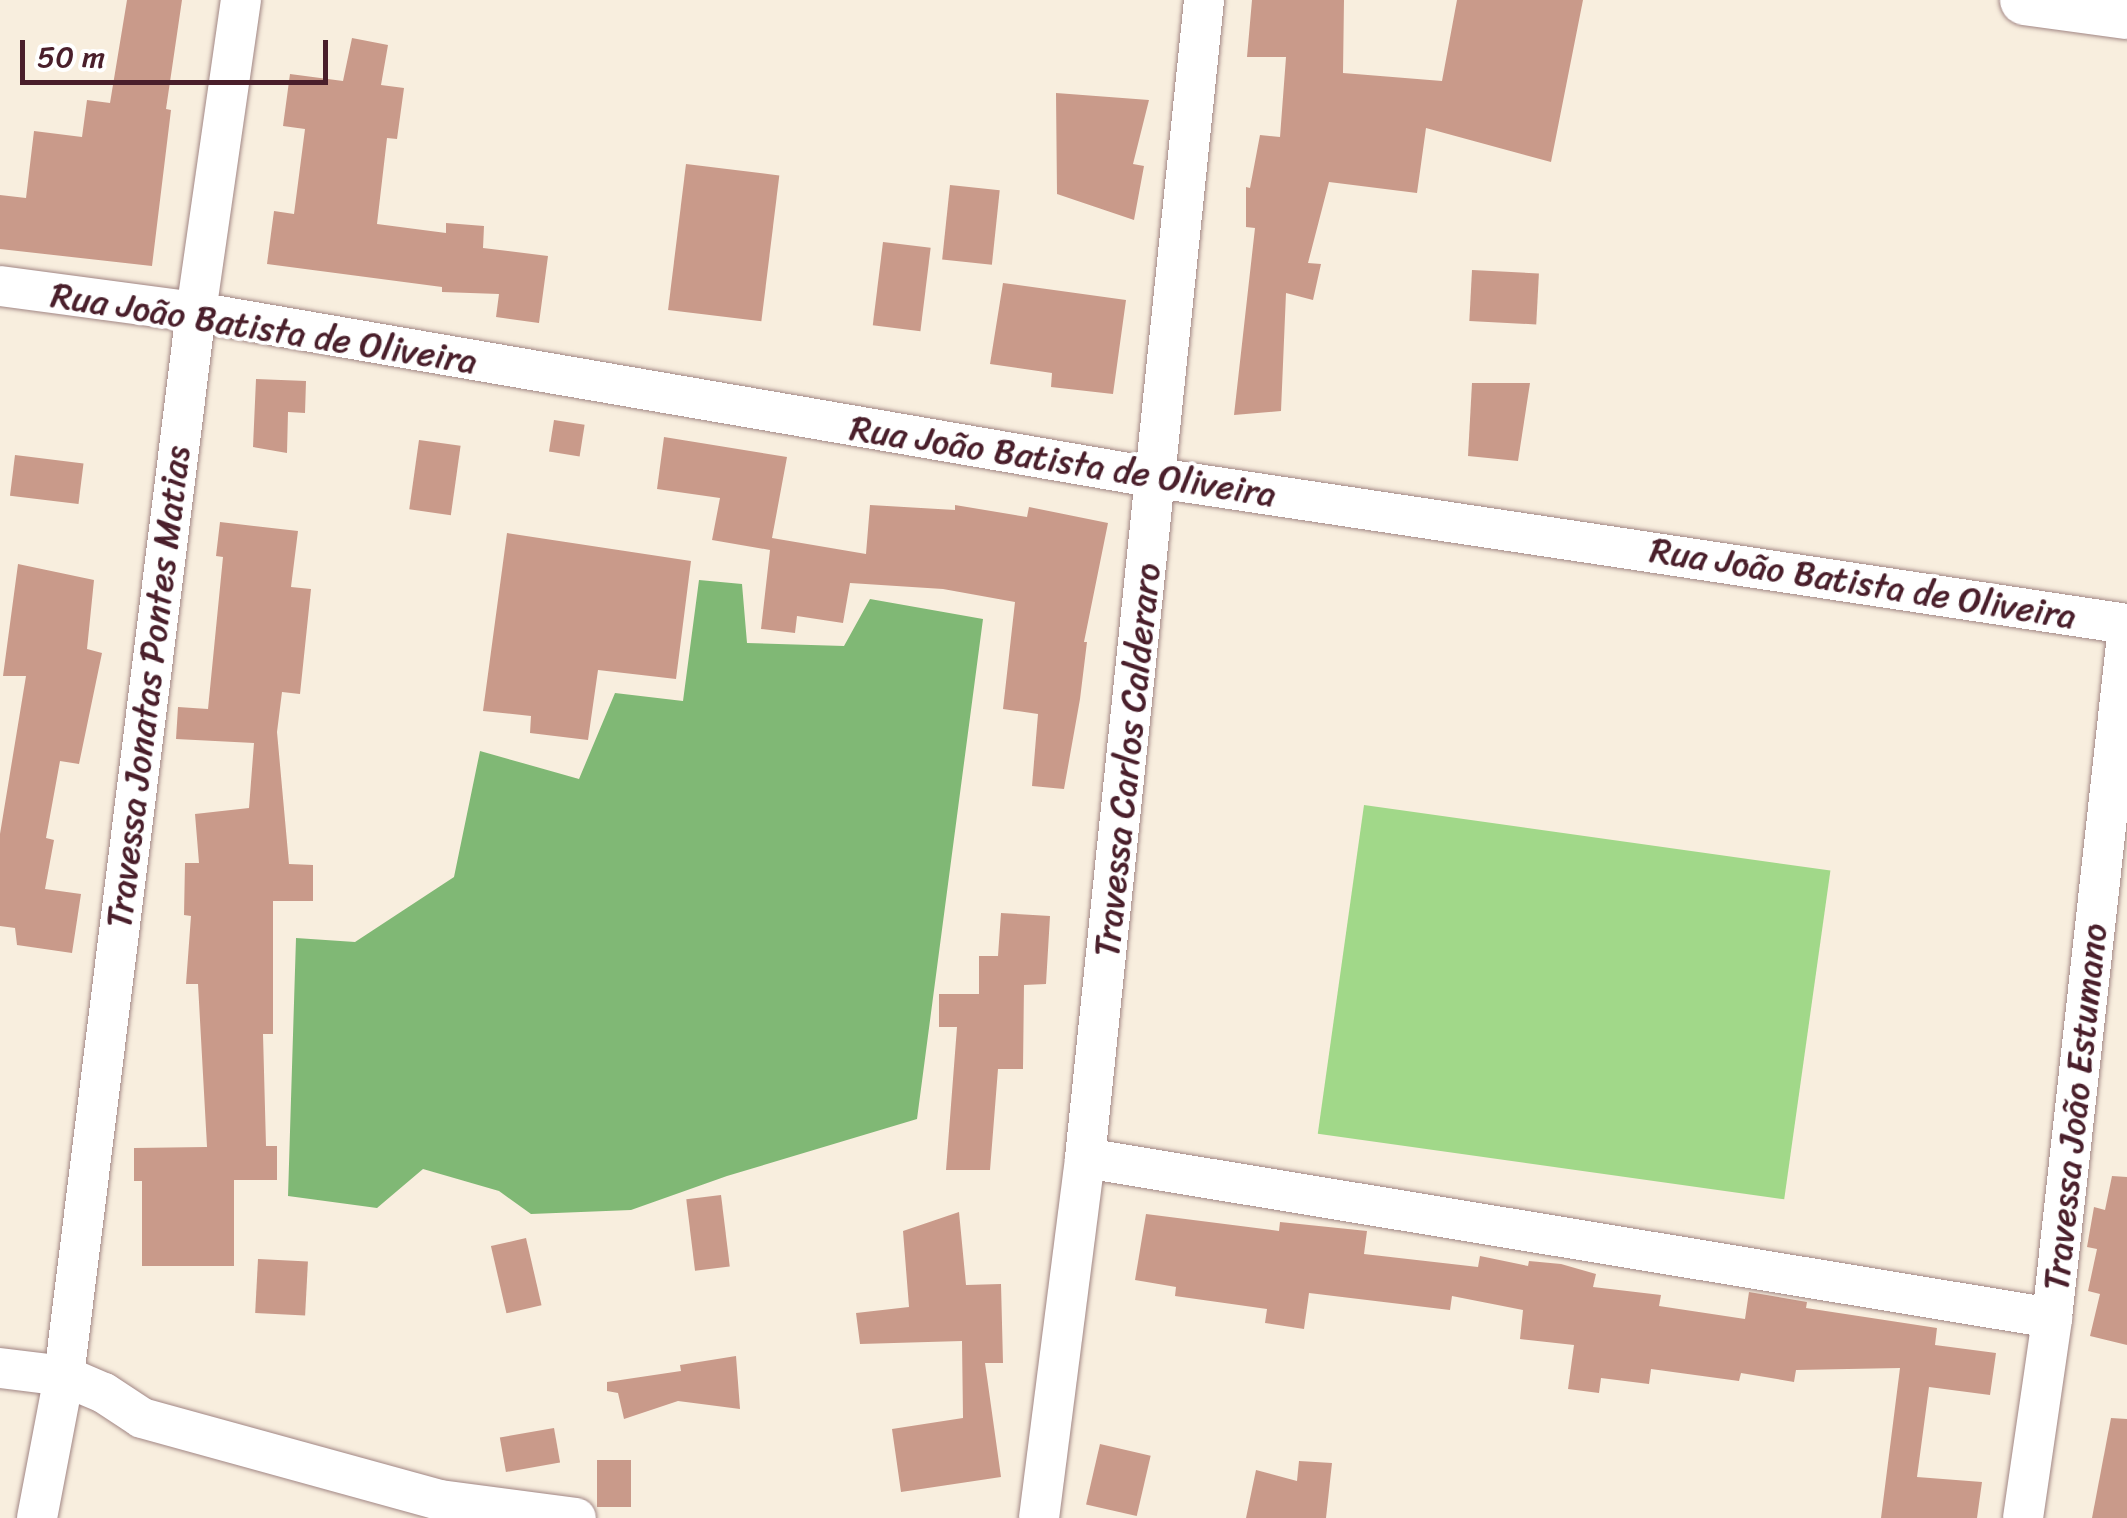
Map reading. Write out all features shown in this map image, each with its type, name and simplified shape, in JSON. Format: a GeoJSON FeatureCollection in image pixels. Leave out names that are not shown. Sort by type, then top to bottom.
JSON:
{"type":"FeatureCollection","features":[{"type":"Feature","properties":{"kind":"street","name":"Travessa Jonatas Pontes Matias"},"geometry":{"type":"LineString","coordinates":[[38,1518],[64,1376],[196,312],[241,0]]}},
{"type":"Feature","properties":{"kind":"street","name":"Travessa Carlos Calderaro"},"geometry":{"type":"LineString","coordinates":[[1038,1518],[1084,1158],[1204,0]]}},
{"type":"Feature","properties":{"kind":"street"},"geometry":{"type":"LineString","coordinates":[[2025,0],[2127,14]]}},
{"type":"Feature","properties":{"kind":"street","name":"Rua João Batista de Oliveira"},"geometry":{"type":"LineString","coordinates":[[0,286],[196,312],[1157,478],[2127,624]]}},
{"type":"Feature","properties":{"kind":"street","name":"Travessa João Estumano"},"geometry":{"type":"LineString","coordinates":[[2022,1518],[2052,1318],[2127,635]]}},
{"type":"Feature","properties":{"kind":"street"},"geometry":{"type":"LineString","coordinates":[[1084,1158],[2052,1318]]}},
{"type":"Feature","properties":{"kind":"street"},"geometry":{"type":"LineString","coordinates":[[0,1368],[64,1376],[104,1393],[142,1418],[440,1500],[576,1518]]}},
{"type":"Feature","properties":{"kind":"green space"},"geometry":{"type":"Polygon","coordinates":[[[699,580],[742,584],[747,643],[844,646],[870,599],[983,619],[917,1119],[727,1176],[631,1210],[531,1214],[499,1191],[423,1169],[377,1208],[288,1196],[296,938],[355,942],[454,877],[480,751],[579,779],[615,693],[683,701],[699,580]]]}},
{"type":"Feature","properties":{"kind":"green space"},"geometry":{"type":"Polygon","coordinates":[[[1364,805],[1830,871],[1784,1199],[1318,1134],[1364,805]]]}},
{"type":"Feature","properties":{"kind":"building"},"geometry":{"type":"Polygon","coordinates":[[[127,0],[182,0],[166,109],[171,110],[152,266],[0,249],[0,195],[26,198],[34,131],[82,137],[87,100],[110,103],[127,0]]]}},
{"type":"Feature","properties":{"kind":"building"},"geometry":{"type":"Polygon","coordinates":[[[1252,0],[1344,0],[1343,73],[1442,81],[1457,0],[1583,0],[1551,162],[1426,128],[1417,193],[1329,182],[1308,263],[1321,264],[1313,300],[1286,293],[1281,411],[1234,415],[1255,228],[1246,227],[1246,187],[1250,188],[1260,135],[1280,137],[1286,57],[1247,57],[1252,0]]]}},
{"type":"Feature","properties":{"kind":"building"},"geometry":{"type":"Polygon","coordinates":[[[352,38],[388,45],[381,85],[404,88],[397,139],[387,138],[377,224],[446,233],[446,223],[484,226],[483,248],[548,256],[539,323],[496,317],[499,294],[442,292],[442,287],[267,264],[274,211],[294,214],[305,129],[283,126],[290,74],[343,81],[352,38]]]}},
{"type":"Feature","properties":{"kind":"building"},"geometry":{"type":"Polygon","coordinates":[[[1056,93],[1149,100],[1133,164],[1144,166],[1134,220],[1057,194],[1056,93]]]}},
{"type":"Feature","properties":{"kind":"building"},"geometry":{"type":"Polygon","coordinates":[[[686,164],[779,175],[761,321],[668,310],[686,164]]]}},
{"type":"Feature","properties":{"kind":"building"},"geometry":{"type":"Polygon","coordinates":[[[950,185],[1000,190],[992,265],[942,260],[950,185]]]}},
{"type":"Feature","properties":{"kind":"building"},"geometry":{"type":"Polygon","coordinates":[[[883,242],[931,248],[920,331],[873,325],[883,242]]]}},
{"type":"Feature","properties":{"kind":"building"},"geometry":{"type":"Polygon","coordinates":[[[1472,270],[1539,274],[1536,324],[1469,321],[1472,270]]]}},
{"type":"Feature","properties":{"kind":"building"},"geometry":{"type":"Polygon","coordinates":[[[1003,283],[1126,300],[1113,394],[1051,387],[1052,373],[990,364],[1003,283]]]}},
{"type":"Feature","properties":{"kind":"building"},"geometry":{"type":"Polygon","coordinates":[[[256,379],[306,381],[305,413],[288,412],[287,453],[253,447],[256,379]]]}},
{"type":"Feature","properties":{"kind":"building"},"geometry":{"type":"Polygon","coordinates":[[[1472,383],[1530,383],[1518,461],[1468,456],[1472,383]]]}},
{"type":"Feature","properties":{"kind":"building"},"geometry":{"type":"Polygon","coordinates":[[[554,420],[585,425],[580,456],[549,452],[554,420]]]}},
{"type":"Feature","properties":{"kind":"building"},"geometry":{"type":"Polygon","coordinates":[[[664,437],[787,457],[772,538],[866,554],[870,505],[955,510],[955,505],[1027,517],[1029,507],[1108,523],[1084,642],[1080,699],[1064,789],[1032,786],[1038,714],[1003,709],[1015,602],[943,589],[850,583],[843,623],[797,616],[795,633],[761,629],[770,550],[712,540],[720,498],[657,489],[664,437]]]}},
{"type":"Feature","properties":{"kind":"building"},"geometry":{"type":"Polygon","coordinates":[[[419,440],[461,446],[451,515],[409,509],[419,440]]]}},
{"type":"Feature","properties":{"kind":"building"},"geometry":{"type":"Polygon","coordinates":[[[15,455],[83,463],[78,504],[10,496],[15,455]]]}},
{"type":"Feature","properties":{"kind":"building"},"geometry":{"type":"Polygon","coordinates":[[[220,522],[298,531],[291,587],[311,589],[300,694],[282,692],[277,732],[289,864],[313,865],[313,901],[273,901],[273,1034],[263,1034],[266,1146],[277,1146],[277,1180],[234,1180],[234,1266],[142,1266],[142,1181],[134,1181],[134,1148],[207,1147],[198,984],[186,984],[191,916],[184,915],[185,863],[199,863],[195,814],[249,808],[254,743],[176,739],[178,707],[208,709],[223,557],[216,556],[220,522]]]}},
{"type":"Feature","properties":{"kind":"building"},"geometry":{"type":"Polygon","coordinates":[[[507,533],[691,561],[676,679],[598,670],[588,740],[530,733],[531,716],[483,711],[507,533]]]}},
{"type":"Feature","properties":{"kind":"building"},"geometry":{"type":"Polygon","coordinates":[[[18,564],[94,580],[87,649],[102,653],[79,764],[60,761],[46,838],[54,840],[45,889],[81,894],[72,953],[17,945],[15,928],[0,926],[0,834],[26,676],[3,676],[18,564]]]}},
{"type":"Feature","properties":{"kind":"building"},"geometry":{"type":"Polygon","coordinates":[[[1001,913],[1050,916],[1046,984],[1024,985],[1023,1069],[998,1069],[990,1170],[946,1170],[957,1027],[939,1027],[939,994],[979,994],[979,956],[998,956],[1001,913]]]}},
{"type":"Feature","properties":{"kind":"building"},"geometry":{"type":"Polygon","coordinates":[[[2112,1176],[2127,1177],[2127,1345],[2090,1336],[2100,1294],[2088,1291],[2097,1249],[2087,1247],[2094,1207],[2105,1210],[2112,1176]]]}},
{"type":"Feature","properties":{"kind":"building"},"geometry":{"type":"Polygon","coordinates":[[[721,1195],[730,1266],[695,1271],[686,1199],[721,1195]]]}},
{"type":"Feature","properties":{"kind":"building"},"geometry":{"type":"Polygon","coordinates":[[[959,1212],[966,1285],[1001,1284],[1003,1363],[985,1363],[1001,1477],[901,1492],[892,1429],[963,1418],[962,1341],[860,1344],[856,1313],[909,1307],[903,1231],[959,1212]]]}},
{"type":"Feature","properties":{"kind":"building"},"geometry":{"type":"Polygon","coordinates":[[[1146,1214],[1279,1231],[1280,1222],[1367,1231],[1364,1254],[1478,1267],[1480,1256],[1528,1266],[1529,1261],[1561,1264],[1596,1274],[1593,1287],[1661,1295],[1659,1306],[1745,1319],[1749,1292],[1807,1302],[1806,1308],[1937,1328],[1935,1345],[1996,1353],[1990,1395],[1929,1387],[1917,1477],[1982,1482],[1977,1518],[1881,1518],[1900,1368],[1796,1370],[1794,1382],[1741,1373],[1739,1381],[1651,1369],[1649,1384],[1601,1378],[1599,1393],[1568,1389],[1574,1345],[1520,1339],[1523,1310],[1452,1296],[1450,1310],[1309,1293],[1304,1329],[1265,1323],[1267,1309],[1175,1296],[1176,1287],[1135,1280],[1146,1214]]]}},
{"type":"Feature","properties":{"kind":"building"},"geometry":{"type":"Polygon","coordinates":[[[526,1238],[542,1305],[506,1313],[491,1246],[526,1238]]]}},
{"type":"Feature","properties":{"kind":"building"},"geometry":{"type":"Polygon","coordinates":[[[258,1259],[308,1262],[305,1316],[255,1313],[258,1259]]]}},
{"type":"Feature","properties":{"kind":"building"},"geometry":{"type":"Polygon","coordinates":[[[736,1356],[740,1409],[678,1401],[624,1419],[618,1393],[607,1391],[607,1382],[681,1371],[680,1365],[736,1356]]]}},
{"type":"Feature","properties":{"kind":"building"},"geometry":{"type":"Polygon","coordinates":[[[2111,1418],[2127,1419],[2127,1518],[2092,1518],[2111,1418]]]}},
{"type":"Feature","properties":{"kind":"building"},"geometry":{"type":"Polygon","coordinates":[[[554,1428],[560,1462],[506,1472],[500,1438],[554,1428]]]}},
{"type":"Feature","properties":{"kind":"building"},"geometry":{"type":"Polygon","coordinates":[[[1100,1444],[1151,1456],[1137,1516],[1086,1504],[1100,1444]]]}},
{"type":"Feature","properties":{"kind":"building"},"geometry":{"type":"Polygon","coordinates":[[[597,1460],[631,1460],[631,1507],[597,1507],[597,1460]]]}},
{"type":"Feature","properties":{"kind":"building"},"geometry":{"type":"Polygon","coordinates":[[[1299,1461],[1332,1463],[1326,1518],[1246,1518],[1256,1470],[1297,1481],[1299,1461]]]}}]}
